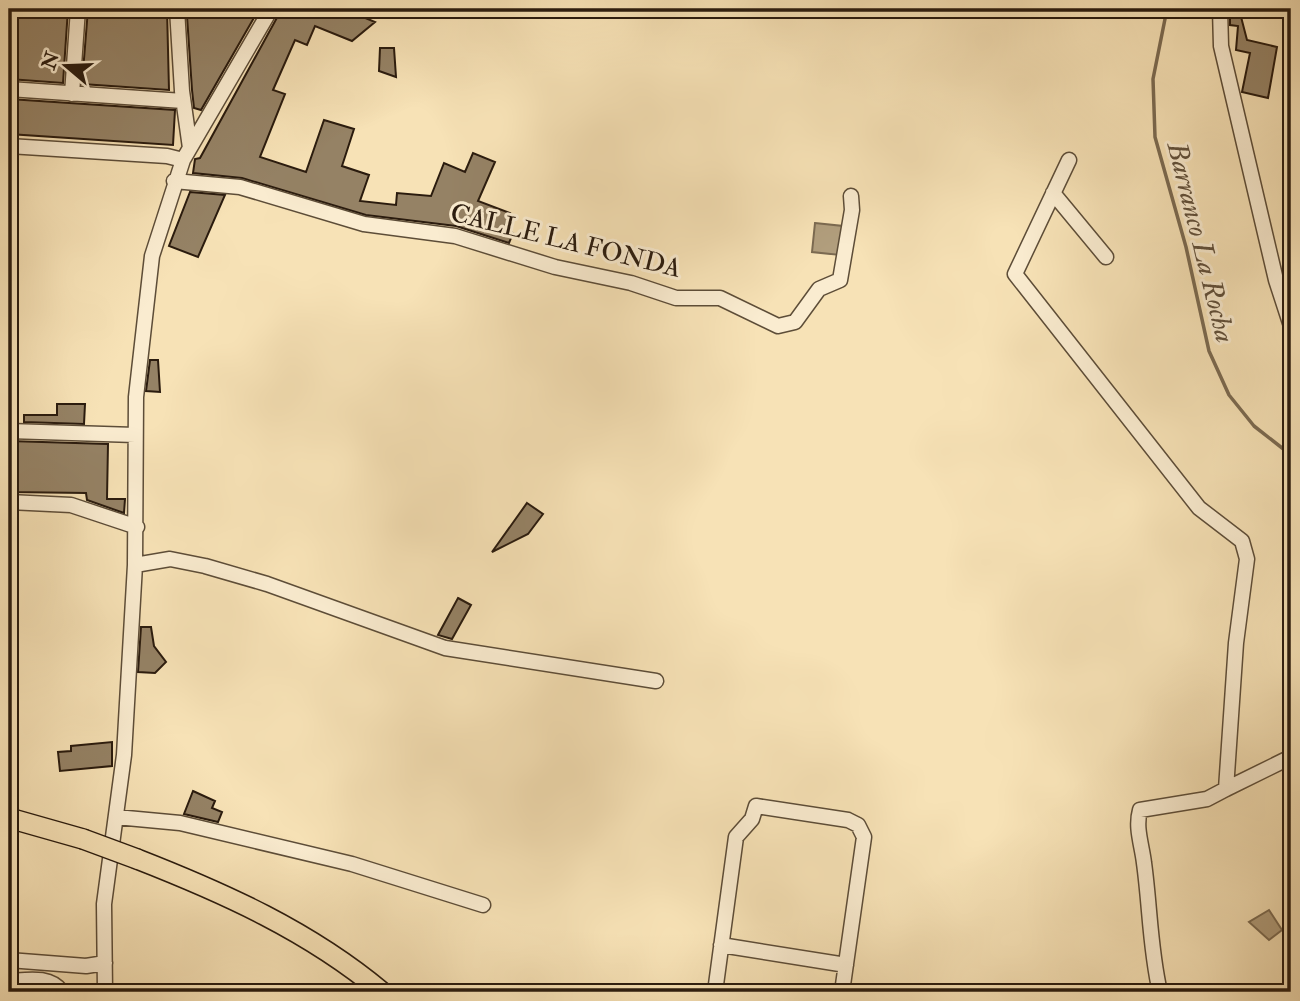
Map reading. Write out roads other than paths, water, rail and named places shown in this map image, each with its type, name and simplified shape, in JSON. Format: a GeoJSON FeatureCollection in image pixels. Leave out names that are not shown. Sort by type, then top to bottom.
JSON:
{"type":"FeatureCollection","features":[{"type":"Feature","properties":{"kind":"main road"},"geometry":{"type":"LineString","coordinates":[[9,810],[40,825]]}},
{"type":"Feature","properties":{"kind":"main road"},"geometry":{"type":"LineString","coordinates":[[9,818],[83,839],[262,912],[297,931],[382,992]]}},
{"type":"Feature","properties":{"kind":"street"},"geometry":{"type":"LineString","coordinates":[[72,94],[78,9]]}},
{"type":"Feature","properties":{"kind":"street"},"geometry":{"type":"LineString","coordinates":[[177,9],[187,154]]}},
{"type":"Feature","properties":{"kind":"street"},"geometry":{"type":"LineString","coordinates":[[105,992],[104,904],[124,755],[137,527],[136,397],[152,256],[174,181],[187,154],[271,9]]}},
{"type":"Feature","properties":{"kind":"street"},"geometry":{"type":"LineString","coordinates":[[1220,9],[1221,47],[1276,280],[1291,326]]}},
{"type":"Feature","properties":{"kind":"street"},"geometry":{"type":"LineString","coordinates":[[9,89],[184,102]]}},
{"type":"Feature","properties":{"kind":"street"},"geometry":{"type":"LineString","coordinates":[[9,146],[167,156],[187,154]]}},
{"type":"Feature","properties":{"kind":"street"},"geometry":{"type":"LineString","coordinates":[[1069,160],[1015,274],[1199,508],[1242,541],[1247,559],[1236,643],[1226,789]]}},
{"type":"Feature","properties":{"kind":"street","name":"CALLE LA FONDA"},"geometry":{"type":"LineString","coordinates":[[174,181],[240,187],[364,224],[456,236],[555,267],[631,283],[676,298],[720,298],[779,326],[794,322],[820,289],[840,280],[852,210],[851,196]]}},
{"type":"Feature","properties":{"kind":"street"},"geometry":{"type":"LineString","coordinates":[[1053,193],[1106,257]]}},
{"type":"Feature","properties":{"kind":"street"},"geometry":{"type":"LineString","coordinates":[[9,431],[135,435]]}},
{"type":"Feature","properties":{"kind":"street"},"geometry":{"type":"LineString","coordinates":[[9,502],[71,505],[137,527]]}},
{"type":"Feature","properties":{"kind":"street"},"geometry":{"type":"LineString","coordinates":[[135,565],[170,559],[205,566],[267,584],[445,648],[656,681]]}},
{"type":"Feature","properties":{"kind":"street"},"geometry":{"type":"LineString","coordinates":[[1160,992],[1153,961],[1144,860],[1137,821],[1140,810],[1207,799],[1291,757]]}},
{"type":"Feature","properties":{"kind":"street"},"geometry":{"type":"LineString","coordinates":[[715,992],[736,838],[752,818],[755,806],[848,820],[858,825],[864,837],[842,992]]}},
{"type":"Feature","properties":{"kind":"street"},"geometry":{"type":"LineString","coordinates":[[116,817],[180,822],[352,864],[483,905]]}},
{"type":"Feature","properties":{"kind":"street"},"geometry":{"type":"LineString","coordinates":[[722,945],[846,965]]}},
{"type":"Feature","properties":{"kind":"street"},"geometry":{"type":"LineString","coordinates":[[9,960],[86,966],[105,962]]}},
{"type":"Feature","properties":{"kind":"street"},"geometry":{"type":"LineString","coordinates":[[9,981],[43,981],[58,987],[62,992]]}},
{"type":"Feature","properties":{"kind":"waterway","name":"Barranco La Rocha"},"geometry":{"type":"LineString","coordinates":[[1167,9],[1153,79],[1155,137],[1186,247],[1209,351],[1229,395],[1254,426],[1291,455]]}}]}
